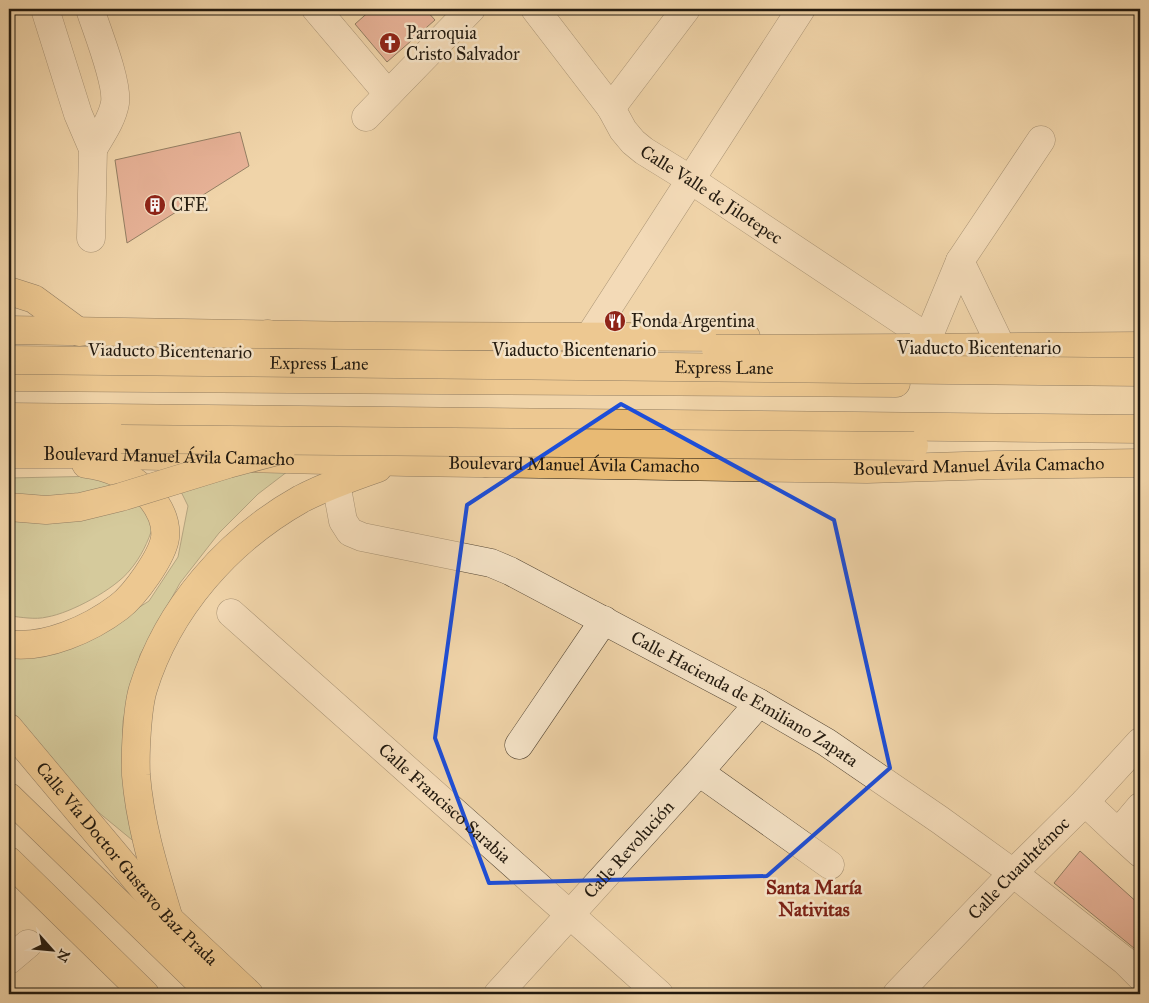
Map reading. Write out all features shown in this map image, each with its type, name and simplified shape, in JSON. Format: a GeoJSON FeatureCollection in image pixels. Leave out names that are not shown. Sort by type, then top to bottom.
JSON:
{"type":"FeatureCollection","features":[{"type":"Feature","properties":{"kind":"main road"},"geometry":{"type":"LineString","coordinates":[[9,291],[34,299],[79,332]]}},
{"type":"Feature","properties":{"kind":"main road"},"geometry":{"type":"LineString","coordinates":[[9,330],[590,337],[996,338],[1140,336]]}},
{"type":"Feature","properties":{"kind":"main road"},"geometry":{"type":"LineString","coordinates":[[174,378],[268,334]]}},
{"type":"Feature","properties":{"kind":"main road","name":"Viaducto Bicentenario"},"geometry":{"type":"LineString","coordinates":[[9,349],[318,354],[525,350],[1140,346]]}},
{"type":"Feature","properties":{"kind":"main road","name":"Express Lane"},"geometry":{"type":"LineString","coordinates":[[9,360],[1140,372]]}},
{"type":"Feature","properties":{"kind":"main road"},"geometry":{"type":"LineString","coordinates":[[9,377],[1140,385]]}},
{"type":"Feature","properties":{"kind":"main road","name":"Boulevard Manuel Ávila Camacho"},"geometry":{"type":"LineString","coordinates":[[9,417],[1140,429]]}},
{"type":"Feature","properties":{"kind":"main road"},"geometry":{"type":"LineString","coordinates":[[486,463],[544,423]]}},
{"type":"Feature","properties":{"kind":"main road"},"geometry":{"type":"LineString","coordinates":[[9,507],[46,510],[80,508],[228,464],[280,450],[312,445],[321,441]]}},
{"type":"Feature","properties":{"kind":"main road"},"geometry":{"type":"LineString","coordinates":[[14,448],[321,441],[1140,448]]}},
{"type":"Feature","properties":{"kind":"main road"},"geometry":{"type":"LineString","coordinates":[[9,644],[40,644],[87,627],[120,607],[142,583],[156,561],[165,539],[164,525],[157,504],[142,488],[120,474],[102,466],[14,448]]}},
{"type":"Feature","properties":{"kind":"main road","name":"Boulevard Manuel Ávila Camacho"},"geometry":{"type":"LineString","coordinates":[[14,448],[406,462],[867,469],[1140,463]]}},
{"type":"Feature","properties":{"kind":"main road"},"geometry":{"type":"LineString","coordinates":[[169,919],[154,870],[143,823],[136,774],[137,729],[142,691],[156,653],[177,616],[199,584],[236,546],[277,514],[301,499],[336,483],[379,468],[406,462]]}},
{"type":"Feature","properties":{"kind":"main road","name":"Calle Vía Doctor Gustavo Baz Prada"},"geometry":{"type":"LineString","coordinates":[[9,728],[169,919],[249,994]]}},
{"type":"Feature","properties":{"kind":"main road"},"geometry":{"type":"LineString","coordinates":[[9,797],[212,994]]}},
{"type":"Feature","properties":{"kind":"main road"},"geometry":{"type":"LineString","coordinates":[[9,861],[145,994]]}},
{"type":"Feature","properties":{"kind":"street"},"geometry":{"type":"LineString","coordinates":[[45,9],[78,114],[93,149],[91,238]]}},
{"type":"Feature","properties":{"kind":"street"},"geometry":{"type":"LineString","coordinates":[[90,9],[114,83],[115,103],[108,123],[93,149]]}},
{"type":"Feature","properties":{"kind":"street"},"geometry":{"type":"LineString","coordinates":[[316,9],[388,94]]}},
{"type":"Feature","properties":{"kind":"street"},"geometry":{"type":"LineString","coordinates":[[366,117],[471,9]]}},
{"type":"Feature","properties":{"kind":"street","name":"Calle Valle de Jilotepec"},"geometry":{"type":"LineString","coordinates":[[535,9],[612,108],[633,142],[928,338]]}},
{"type":"Feature","properties":{"kind":"street"},"geometry":{"type":"LineString","coordinates":[[612,108],[686,9]]}},
{"type":"Feature","properties":{"kind":"street"},"geometry":{"type":"LineString","coordinates":[[590,337],[801,9]]}},
{"type":"Feature","properties":{"kind":"street"},"geometry":{"type":"LineString","coordinates":[[928,338],[960,261],[1041,140]]}},
{"type":"Feature","properties":{"kind":"street"},"geometry":{"type":"LineString","coordinates":[[960,261],[996,338]]}},
{"type":"Feature","properties":{"kind":"street","name":"Calle Hacienda de Emiliano Zapata"},"geometry":{"type":"LineString","coordinates":[[336,483],[343,520],[350,532],[362,537],[491,563],[604,620],[759,703],[826,742],[940,820],[1013,873],[1125,961],[1140,976]]}},
{"type":"Feature","properties":{"kind":"street","name":"Calle Francisco Sarabia"},"geometry":{"type":"LineString","coordinates":[[231,613],[659,994]]}},
{"type":"Feature","properties":{"kind":"street"},"geometry":{"type":"LineString","coordinates":[[520,745],[604,620]]}},
{"type":"Feature","properties":{"kind":"street","name":"Calle Revolución"},"geometry":{"type":"LineString","coordinates":[[498,994],[759,703]]}},
{"type":"Feature","properties":{"kind":"street","name":"Calle Cuauhtémoc"},"geometry":{"type":"LineString","coordinates":[[897,994],[1013,873],[1085,802],[1140,742]]}},
{"type":"Feature","properties":{"kind":"street"},"geometry":{"type":"LineString","coordinates":[[699,772],[830,865]]}},
{"type":"Feature","properties":{"kind":"street"},"geometry":{"type":"LineString","coordinates":[[1085,802],[1140,853]]}},
{"type":"Feature","properties":{"kind":"street"},"geometry":{"type":"LineString","coordinates":[[1118,833],[1140,807]]}},
{"type":"Feature","properties":{"kind":"highlighted area"},"geometry":{"type":"Polygon","coordinates":[[[621,404],[834,520],[890,768],[767,876],[489,883],[435,738],[467,505],[621,404]]]}},
{"type":"Feature","properties":{"kind":"green space"},"geometry":{"type":"Polygon","coordinates":[[[296,465],[258,494],[219,533],[180,583],[140,655],[123,721],[122,762],[137,844],[64,784],[9,718],[9,655],[99,633],[149,601],[178,557],[188,506],[170,469],[296,465]]]}},
{"type":"Feature","properties":{"kind":"green space"},"geometry":{"type":"Polygon","coordinates":[[[104,476],[128,481],[153,526],[138,560],[114,585],[68,611],[42,618],[9,616],[9,478],[104,476]]]}},
{"type":"Feature","properties":{"kind":"building","name":"Parroquia Cristo Salvador"},"geometry":{"type":"Polygon","coordinates":[[[372,9],[425,9],[435,20],[387,62],[355,24],[372,9]]]}},
{"type":"Feature","properties":{"kind":"building","name":"CFE"},"geometry":{"type":"Polygon","coordinates":[[[240,132],[249,166],[127,243],[115,160],[240,132]]]}},
{"type":"Feature","properties":{"kind":"building"},"geometry":{"type":"Polygon","coordinates":[[[1080,851],[1140,905],[1140,953],[1054,883],[1080,851]]]}},
{"type":"Feature","properties":{"kind":"place","name":"Parroquia Cristo Salvador"},"geometry":{"type":"Point","coordinates":[390,43]}},
{"type":"Feature","properties":{"kind":"place","name":"CFE"},"geometry":{"type":"Point","coordinates":[155,205]}},
{"type":"Feature","properties":{"kind":"place","name":"Fonda Argentina"},"geometry":{"type":"Point","coordinates":[615,321]}},
{"type":"Feature","properties":{"kind":"district","name":"Santa María Nativitas"},"geometry":{"type":"Point","coordinates":[814,898]}}]}
